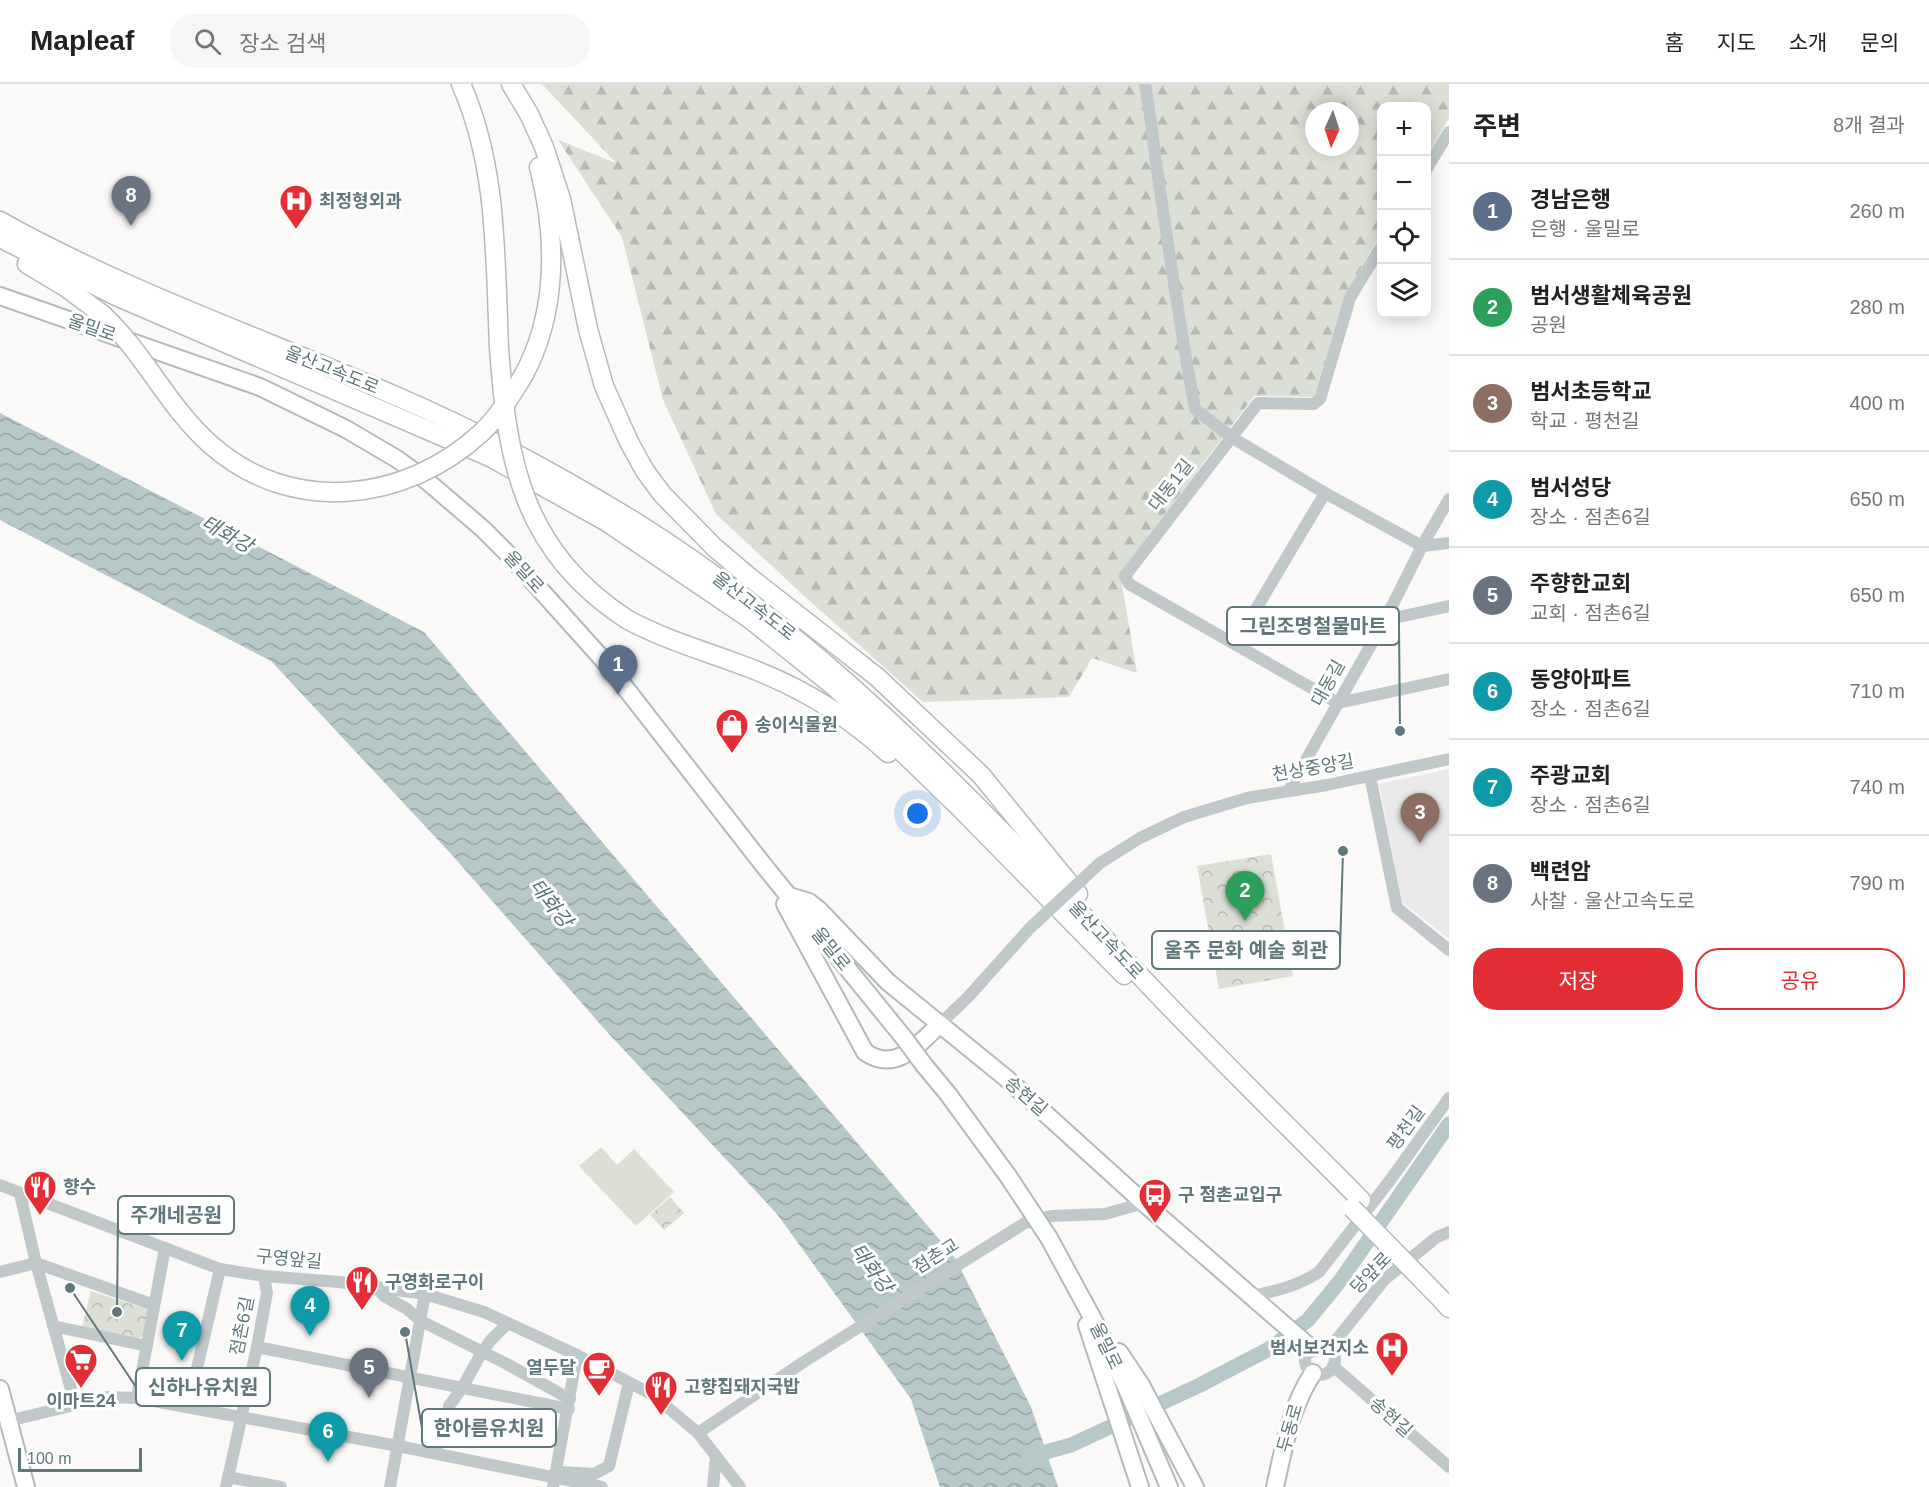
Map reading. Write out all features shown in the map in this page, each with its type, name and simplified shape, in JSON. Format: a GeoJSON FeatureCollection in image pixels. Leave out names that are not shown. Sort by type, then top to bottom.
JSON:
{"type":"FeatureCollection","features":[{"type":"Feature","properties":{"kind":"highway"},"geometry":{"type":"LineString","coordinates":[[461,84],[479,133],[489,182],[495,250],[499,347],[508,441],[514,465],[537,526],[561,560],[594,595],[628,620],[668,640],[768,675],[828,705],[872,739],[977,837],[996,844]]}},
{"type":"Feature","properties":{"kind":"highway"},"geometry":{"type":"LineString","coordinates":[[0,248],[67,288],[103,315],[139,353],[193,428],[222,454],[252,473],[280,484],[308,490],[347,492],[370,490],[397,483],[449,458],[483,431],[522,378],[536,350],[547,309],[551,278],[551,240],[545,190],[537,158],[522,121],[503,84]]}},
{"type":"Feature","properties":{"kind":"highway"},"geometry":{"type":"LineString","coordinates":[[511,84],[536,129],[556,182],[569,230],[588,329],[604,386],[629,442],[645,471],[662,494],[714,547],[877,676],[981,775],[1099,919],[1112,945]]}},
{"type":"Feature","properties":{"kind":"highway","name":"울산고속도로"},"geometry":{"type":"LineString","coordinates":[[0,221],[141,290],[400,398],[467,429],[576,487],[668,543],[772,619],[873,704],[953,781],[1112,945],[1357,1204]]}},
{"type":"Feature","properties":{"kind":"highway","name":"울산고속도로"},"geometry":{"type":"LineString","coordinates":[[0,238],[116,296],[490,457],[607,522],[750,619],[876,725],[1357,1204]]}},
{"type":"Feature","properties":{"kind":"highway"},"geometry":{"type":"LineString","coordinates":[[1357,1204],[1447,1296]]}},
{"type":"Feature","properties":{"kind":"main road","name":"울밀로"},"geometry":{"type":"LineString","coordinates":[[0,296],[260,387],[346,429],[398,459],[483,529],[606,663],[765,867],[948,1094],[1008,1176],[1049,1238],[1134,1388]]}},
{"type":"Feature","properties":{"kind":"main road"},"geometry":{"type":"LineString","coordinates":[[0,302],[41,310]]}},
{"type":"Feature","properties":{"kind":"main road"},"geometry":{"type":"LineString","coordinates":[[765,867],[865,1052],[874,1059],[893,1060],[902,1056],[939,1025]]}},
{"type":"Feature","properties":{"kind":"main road","name":"송현길"},"geometry":{"type":"LineString","coordinates":[[789,896],[802,899],[819,910],[888,982],[1006,1078],[1144,1203]]}},
{"type":"Feature","properties":{"kind":"main road"},"geometry":{"type":"LineString","coordinates":[[1144,1203],[1306,1345]]}},
{"type":"Feature","properties":{"kind":"main road"},"geometry":{"type":"LineString","coordinates":[[1073,1281],[1140,1487]]}},
{"type":"Feature","properties":{"kind":"main road","name":"두동로"},"geometry":{"type":"LineString","coordinates":[[1275,1487],[1289,1424],[1300,1392],[1313,1373]]}},
{"type":"Feature","properties":{"kind":"main road"},"geometry":{"type":"LineString","coordinates":[[1134,1388],[1166,1434],[1195,1487]]}},
{"type":"Feature","properties":{"kind":"main road"},"geometry":{"type":"LineString","coordinates":[[1134,1388],[1147,1438],[1168,1487]]}},
{"type":"Feature","properties":{"kind":"main road"},"geometry":{"type":"LineString","coordinates":[[0,1389],[5,1422],[26,1487]]}},
{"type":"Feature","properties":{"kind":"street"},"geometry":{"type":"LineString","coordinates":[[1145,84],[1181,338],[1195,409],[1231,437],[1325,493],[1422,546],[1449,543]]}},
{"type":"Feature","properties":{"kind":"street"},"geometry":{"type":"LineString","coordinates":[[1431,162],[1449,132]]}},
{"type":"Feature","properties":{"kind":"street","name":"대동1길"},"geometry":{"type":"LineString","coordinates":[[1338,703],[1129,584],[1125,576],[1258,403],[1314,404],[1320,399],[1350,298],[1377,253]]}},
{"type":"Feature","properties":{"kind":"street"},"geometry":{"type":"LineString","coordinates":[[1235,644],[1325,493]]}},
{"type":"Feature","properties":{"kind":"street","name":"대동길"},"geometry":{"type":"LineString","coordinates":[[1289,790],[1385,620],[1422,546],[1449,499]]}},
{"type":"Feature","properties":{"kind":"street"},"geometry":{"type":"LineString","coordinates":[[1385,620],[1449,606]]}},
{"type":"Feature","properties":{"kind":"street"},"geometry":{"type":"LineString","coordinates":[[1338,703],[1449,679]]}},
{"type":"Feature","properties":{"kind":"street","name":"천상중앙길"},"geometry":{"type":"LineString","coordinates":[[939,1025],[969,996],[1030,928],[1100,863],[1140,838],[1184,818],[1228,803],[1449,759]]}},
{"type":"Feature","properties":{"kind":"street"},"geometry":{"type":"LineString","coordinates":[[1370,776],[1397,908],[1449,950]]}},
{"type":"Feature","properties":{"kind":"street","name":"평천길"},"geometry":{"type":"LineString","coordinates":[[1251,1296],[1296,1285],[1319,1272],[1391,1179],[1449,1098]]}},
{"type":"Feature","properties":{"kind":"street","name":"구영앞길"},"geometry":{"type":"LineString","coordinates":[[0,1185],[220,1269],[264,1276],[375,1286],[425,1294],[484,1312],[577,1355],[653,1395],[698,1433],[741,1487]]}},
{"type":"Feature","properties":{"kind":"street"},"geometry":{"type":"LineString","coordinates":[[20,1194],[36,1263],[75,1404]]}},
{"type":"Feature","properties":{"kind":"street","name":"점촌교"},"geometry":{"type":"LineString","coordinates":[[698,1433],[824,1349],[1025,1222],[1051,1216],[1105,1214],[1144,1203]]}},
{"type":"Feature","properties":{"kind":"street","name":"당앞로"},"geometry":{"type":"LineString","coordinates":[[1329,1349],[1385,1279],[1437,1237],[1449,1232]]}},
{"type":"Feature","properties":{"kind":"street"},"geometry":{"type":"LineString","coordinates":[[137,1398],[165,1248]]}},
{"type":"Feature","properties":{"kind":"street"},"geometry":{"type":"LineString","coordinates":[[0,1272],[36,1263],[154,1305]]}},
{"type":"Feature","properties":{"kind":"street","name":"점촌6길"},"geometry":{"type":"LineString","coordinates":[[188,1407],[220,1269]]}},
{"type":"Feature","properties":{"kind":"street","name":"점촌6길"},"geometry":{"type":"LineString","coordinates":[[227,1482],[267,1293],[264,1276]]}},
{"type":"Feature","properties":{"kind":"street"},"geometry":{"type":"LineString","coordinates":[[375,1286],[384,1296],[407,1309],[421,1321],[482,1352],[569,1404]]}},
{"type":"Feature","properties":{"kind":"street"},"geometry":{"type":"LineString","coordinates":[[390,1487],[425,1294]]}},
{"type":"Feature","properties":{"kind":"street"},"geometry":{"type":"LineString","coordinates":[[429,1452],[447,1437],[449,1406],[490,1340],[508,1323]]}},
{"type":"Feature","properties":{"kind":"street"},"geometry":{"type":"LineString","coordinates":[[53,1326],[147,1346]]}},
{"type":"Feature","properties":{"kind":"street"},"geometry":{"type":"LineString","coordinates":[[1306,1345],[1329,1349],[1334,1357],[1333,1366],[1322,1375],[1313,1373],[1306,1366],[1308,1352],[1306,1345]]}},
{"type":"Feature","properties":{"kind":"street"},"geometry":{"type":"LineString","coordinates":[[257,1347],[462,1388],[569,1404]]}},
{"type":"Feature","properties":{"kind":"street"},"geometry":{"type":"LineString","coordinates":[[554,1479],[577,1355]]}},
{"type":"Feature","properties":{"kind":"street","name":"송현길"},"geometry":{"type":"LineString","coordinates":[[1333,1366],[1449,1467]]}},
{"type":"Feature","properties":{"kind":"street"},"geometry":{"type":"LineString","coordinates":[[554,1479],[594,1474],[609,1466],[629,1383]]}},
{"type":"Feature","properties":{"kind":"street"},"geometry":{"type":"LineString","coordinates":[[5,1422],[108,1396],[137,1398],[398,1446],[602,1487]]}},
{"type":"Feature","properties":{"kind":"street"},"geometry":{"type":"LineString","coordinates":[[713,1487],[716,1456]]}},
{"type":"Feature","properties":{"kind":"street"},"geometry":{"type":"LineString","coordinates":[[227,1482],[281,1487]]}},
{"type":"Feature","properties":{"kind":"shaded area"},"geometry":{"type":"Polygon","coordinates":[[[1449,769],[1449,939],[1402,902],[1379,784],[1449,769]]]}},
{"type":"Feature","properties":{"kind":"green space"},"geometry":{"type":"Polygon","coordinates":[[[542,84],[1449,84],[1449,118],[1431,149],[1431,102],[1377,102],[1377,240],[1344,298],[1314,397],[1254,396],[1120,573],[1137,673],[1092,658],[1069,697],[923,702],[716,514],[663,400],[622,237],[558,140],[616,163],[542,84]]]}},
{"type":"Feature","properties":{"kind":"green space"},"geometry":{"type":"Polygon","coordinates":[[[1271,854],[1293,976],[1219,989],[1197,866],[1271,854]]]}},
{"type":"Feature","properties":{"kind":"green space"},"geometry":{"type":"Polygon","coordinates":[[[601,1147],[617,1165],[634,1149],[674,1192],[636,1226],[579,1166],[601,1147]]]}},
{"type":"Feature","properties":{"kind":"green space"},"geometry":{"type":"Polygon","coordinates":[[[670,1197],[684,1213],[664,1230],[650,1215],[670,1197]]]}},
{"type":"Feature","properties":{"kind":"green space"},"geometry":{"type":"Polygon","coordinates":[[[91,1291],[146,1309],[150,1315],[144,1335],[138,1339],[82,1327],[91,1291]]]}},
{"type":"Feature","properties":{"kind":"water","name":"태화강"},"geometry":{"type":"Polygon","coordinates":[[[0,413],[424,632],[955,1258],[1031,1407],[1058,1487],[940,1487],[911,1399],[777,1214],[608,1033],[452,855],[271,661],[0,520],[0,413]]]}},
{"type":"Feature","properties":{"kind":"waterway"},"geometry":{"type":"LineString","coordinates":[[1028,1457],[1071,1445],[1198,1386],[1269,1349],[1308,1320],[1340,1281],[1449,1124]]}},
{"type":"Feature","properties":{"kind":"place","name":"백련암"},"geometry":{"type":"Point","coordinates":[131,226]}},
{"type":"Feature","properties":{"kind":"place","name":"최정형외과"},"geometry":{"type":"Point","coordinates":[296,230]}},
{"type":"Feature","properties":{"kind":"place","name":"경남은행"},"geometry":{"type":"Point","coordinates":[618,695]}},
{"type":"Feature","properties":{"kind":"place","name":"그린조명철물마트"},"geometry":{"type":"Point","coordinates":[1400,731]}},
{"type":"Feature","properties":{"kind":"place","name":"송이식물원"},"geometry":{"type":"Point","coordinates":[732,754]}},
{"type":"Feature","properties":{"kind":"place","name":"범서초등학교"},"geometry":{"type":"Point","coordinates":[1420,843]}},
{"type":"Feature","properties":{"kind":"place","name":"울주 문화 예술 회관"},"geometry":{"type":"Point","coordinates":[1343,851]}},
{"type":"Feature","properties":{"kind":"place","name":"범서생활체육공원"},"geometry":{"type":"Point","coordinates":[1245,921]}},
{"type":"Feature","properties":{"kind":"place","name":"향수"},"geometry":{"type":"Point","coordinates":[40,1216]}},
{"type":"Feature","properties":{"kind":"place","name":"구 점촌교입구"},"geometry":{"type":"Point","coordinates":[1155,1224]}},
{"type":"Feature","properties":{"kind":"place","name":"신하나유치원"},"geometry":{"type":"Point","coordinates":[70,1288]}},
{"type":"Feature","properties":{"kind":"place","name":"구영화로구이"},"geometry":{"type":"Point","coordinates":[362,1311]}},
{"type":"Feature","properties":{"kind":"place","name":"주개네공원"},"geometry":{"type":"Point","coordinates":[117,1312]}},
{"type":"Feature","properties":{"kind":"place","name":"한아름유치원"},"geometry":{"type":"Point","coordinates":[405,1332]}},
{"type":"Feature","properties":{"kind":"place","name":"범서성당"},"geometry":{"type":"Point","coordinates":[310,1336]}},
{"type":"Feature","properties":{"kind":"place","name":"주광교회"},"geometry":{"type":"Point","coordinates":[182,1361]}},
{"type":"Feature","properties":{"kind":"place","name":"범서보건지소"},"geometry":{"type":"Point","coordinates":[1392,1377]}},
{"type":"Feature","properties":{"kind":"place","name":"이마트24"},"geometry":{"type":"Point","coordinates":[81,1389]}},
{"type":"Feature","properties":{"kind":"place","name":"열두달"},"geometry":{"type":"Point","coordinates":[599,1397]}},
{"type":"Feature","properties":{"kind":"place","name":"주향한교회"},"geometry":{"type":"Point","coordinates":[369,1398]}},
{"type":"Feature","properties":{"kind":"place","name":"고향집돼지국밥"},"geometry":{"type":"Point","coordinates":[661,1416]}},
{"type":"Feature","properties":{"kind":"place","name":"동양아파트"},"geometry":{"type":"Point","coordinates":[328,1462]}}]}
